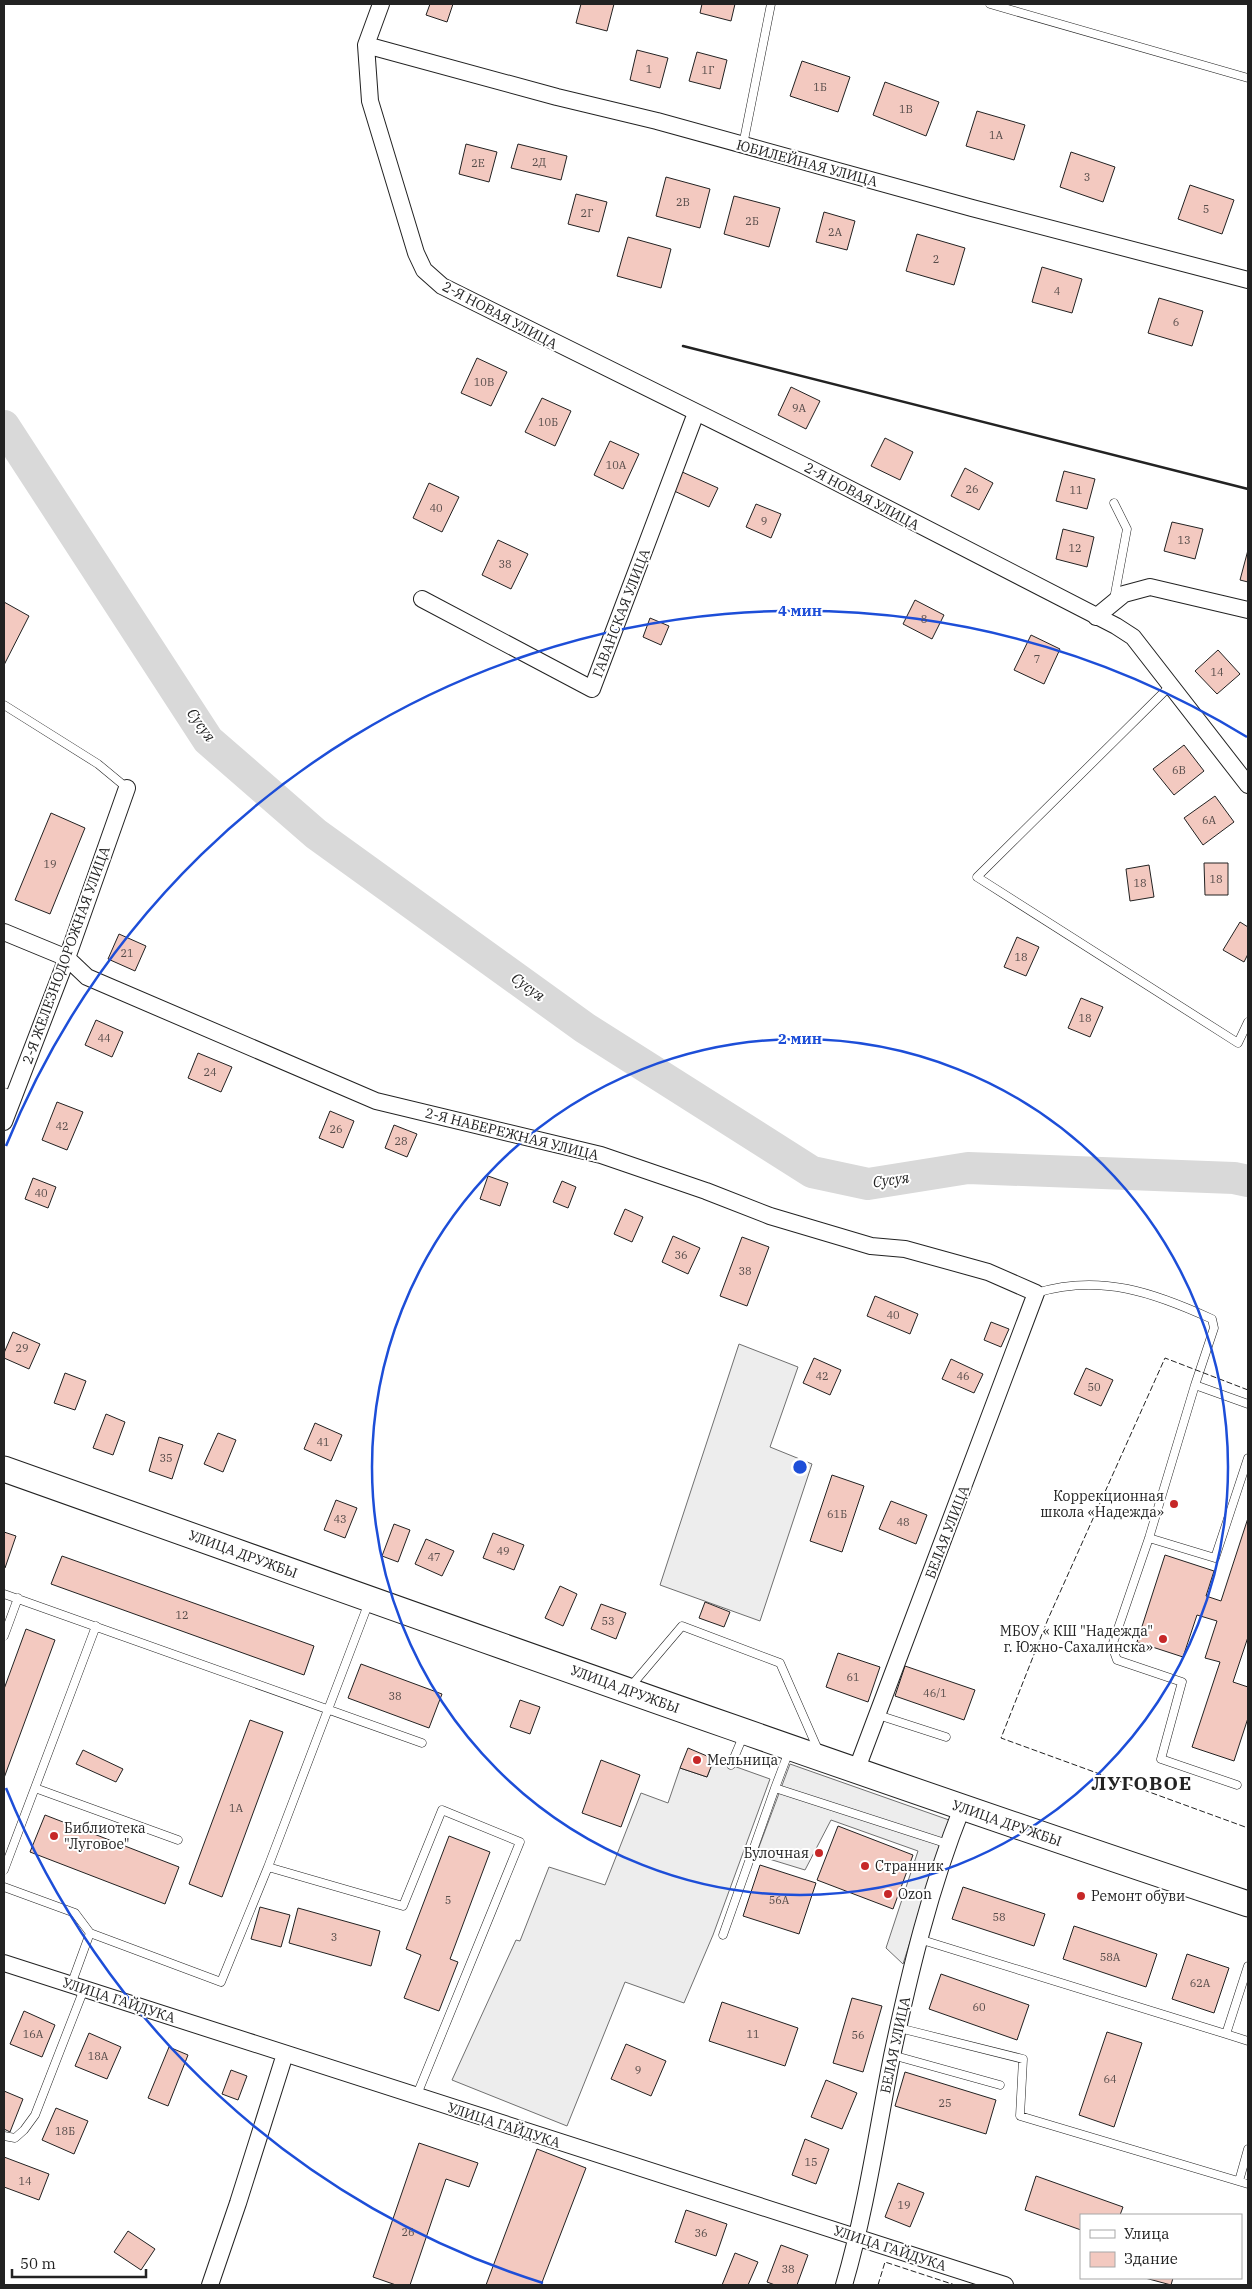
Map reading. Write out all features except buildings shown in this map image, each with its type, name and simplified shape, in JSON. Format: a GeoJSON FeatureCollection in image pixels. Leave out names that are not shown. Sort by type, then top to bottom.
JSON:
{"type":"FeatureCollection","features":[{"type":"Feature","properties":{"kind":"main road","name":"УЛИЦА ДРУЖБЫ"},"geometry":{"type":"LineString","coordinates":[[4,1469],[856,1771],[1248,1904]]}},
{"type":"Feature","properties":{"kind":"street"},"geometry":{"type":"LineString","coordinates":[[366,46],[381,4]]}},
{"type":"Feature","properties":{"kind":"street","name":"ЮБИЛЕЙНАЯ УЛИЦА"},"geometry":{"type":"LineString","coordinates":[[366,46],[1248,280]]}},
{"type":"Feature","properties":{"kind":"street","name":"2-Я НОВАЯ УЛИЦА"},"geometry":{"type":"LineString","coordinates":[[366,46],[370,101],[406,224],[424,270],[442,286],[807,467],[1133,637],[1248,785]]}},
{"type":"Feature","properties":{"kind":"street","name":"ГАВАНСКАЯ УЛИЦА"},"geometry":{"type":"LineString","coordinates":[[422,600],[592,689],[696,413]]}},
{"type":"Feature","properties":{"kind":"street"},"geometry":{"type":"LineString","coordinates":[[1096,617],[1124,594],[1150,587],[1248,610]]}},
{"type":"Feature","properties":{"kind":"street","name":"2-Я ЖЕЛЕЗНОДОРОЖНАЯ УЛИЦА"},"geometry":{"type":"LineString","coordinates":[[4,1122],[8,1094],[67,958],[127,788]]}},
{"type":"Feature","properties":{"kind":"street","name":"2-Я НАБЕРЕЖНАЯ УЛИЦА"},"geometry":{"type":"LineString","coordinates":[[4,932],[67,958],[87,977],[376,1101],[601,1155],[706,1191],[770,1216],[871,1246],[906,1249],[988,1272],[1036,1292]]}},
{"type":"Feature","properties":{"kind":"street","name":"БЕЛАЯ УЛИЦА"},"geometry":{"type":"LineString","coordinates":[[856,1771],[1036,1292]]}},
{"type":"Feature","properties":{"kind":"street","name":"БЕЛАЯ УЛИЦА"},"geometry":{"type":"LineString","coordinates":[[844,2285],[858,2238],[892,2055],[918,1938],[948,1844],[962,1808]]}},
{"type":"Feature","properties":{"kind":"street","name":"УЛИЦА ГАЙДУКА"},"geometry":{"type":"LineString","coordinates":[[4,1963],[1005,2285]]}},
{"type":"Feature","properties":{"kind":"street"},"geometry":{"type":"LineString","coordinates":[[210,2285],[285,2054]]}},
{"type":"Feature","properties":{"kind":"lane"},"geometry":{"type":"LineString","coordinates":[[742,145],[771,4]]}},
{"type":"Feature","properties":{"kind":"lane"},"geometry":{"type":"LineString","coordinates":[[990,4],[1248,78]]}},
{"type":"Feature","properties":{"kind":"lane"},"geometry":{"type":"LineString","coordinates":[[1113,603],[1127,529],[1114,503]]}},
{"type":"Feature","properties":{"kind":"lane"},"geometry":{"type":"LineString","coordinates":[[1170,686],[977,876],[1238,1043],[1248,1022]]}},
{"type":"Feature","properties":{"kind":"lane"},"geometry":{"type":"LineString","coordinates":[[4,704],[98,764],[127,788]]}},
{"type":"Feature","properties":{"kind":"lane"},"geometry":{"type":"LineString","coordinates":[[1036,1292],[1057,1286],[1113,1285],[1161,1298],[1212,1319],[1214,1328],[1149,1538],[1112,1646],[1117,1660],[1182,1682],[1161,1759],[1237,1785]]}},
{"type":"Feature","properties":{"kind":"lane"},"geometry":{"type":"LineString","coordinates":[[1195,1385],[1248,1404]]}},
{"type":"Feature","properties":{"kind":"lane"},"geometry":{"type":"LineString","coordinates":[[1149,1538],[1215,1558],[1248,1458]]}},
{"type":"Feature","properties":{"kind":"lane"},"geometry":{"type":"LineString","coordinates":[[4,1594],[422,1743]]}},
{"type":"Feature","properties":{"kind":"lane"},"geometry":{"type":"LineString","coordinates":[[4,1636],[18,1598]]}},
{"type":"Feature","properties":{"kind":"lane"},"geometry":{"type":"LineString","coordinates":[[4,1887],[75,1913],[90,1933],[221,1982],[268,1867],[370,1600]]}},
{"type":"Feature","properties":{"kind":"lane"},"geometry":{"type":"LineString","coordinates":[[4,1870],[96,1626]]}},
{"type":"Feature","properties":{"kind":"lane"},"geometry":{"type":"LineString","coordinates":[[628,1690],[682,1626],[780,1663],[822,1758]]}},
{"type":"Feature","properties":{"kind":"lane"},"geometry":{"type":"LineString","coordinates":[[878,1715],[946,1737]]}},
{"type":"Feature","properties":{"kind":"lane"},"geometry":{"type":"LineString","coordinates":[[731,1765],[745,1732]]}},
{"type":"Feature","properties":{"kind":"lane"},"geometry":{"type":"LineString","coordinates":[[723,1935],[790,1747]]}},
{"type":"Feature","properties":{"kind":"lane"},"geometry":{"type":"LineString","coordinates":[[35,1788],[178,1840]]}},
{"type":"Feature","properties":{"kind":"lane"},"geometry":{"type":"LineString","coordinates":[[775,1788],[948,1844]]}},
{"type":"Feature","properties":{"kind":"lane"},"geometry":{"type":"LineString","coordinates":[[268,1867],[403,1906],[442,1810],[520,1842],[416,2097]]}},
{"type":"Feature","properties":{"kind":"lane"},"geometry":{"type":"LineString","coordinates":[[4,2136],[15,2138],[24,2130],[35,2115],[78,1987],[90,1933]]}},
{"type":"Feature","properties":{"kind":"lane"},"geometry":{"type":"LineString","coordinates":[[918,1938],[1248,2041]]}},
{"type":"Feature","properties":{"kind":"lane"},"geometry":{"type":"LineString","coordinates":[[1226,2034],[1248,1966]]}},
{"type":"Feature","properties":{"kind":"lane"},"geometry":{"type":"LineString","coordinates":[[898,2028],[1024,2059],[1020,2116],[1248,2184]]}},
{"type":"Feature","properties":{"kind":"lane"},"geometry":{"type":"LineString","coordinates":[[892,2055],[1000,2085]]}},
{"type":"Feature","properties":{"kind":"lane"},"geometry":{"type":"LineString","coordinates":[[1239,2181],[1248,2149]]}},
{"type":"Feature","properties":{"kind":"shaded area"},"geometry":{"type":"Polygon","coordinates":[[[739,1344],[798,1367],[770,1447],[812,1464],[760,1621],[660,1585],[739,1344]]]}},
{"type":"Feature","properties":{"kind":"shaded area"},"geometry":{"type":"Polygon","coordinates":[[[714,1759],[770,1779],[713,1935],[684,2003],[625,1982],[567,2126],[452,2080],[516,1940],[520,1941],[549,1867],[605,1885],[641,1793],[668,1803],[680,1768],[707,1777],[714,1759]]]}},
{"type":"Feature","properties":{"kind":"shaded area"},"geometry":{"type":"Polygon","coordinates":[[[790,1764],[949,1820],[903,1964],[886,1948],[918,1851],[831,1820],[805,1870],[756,1855],[790,1764]]]}},
{"type":"Feature","properties":{"kind":"waterway","name":"Сусуя"},"geometry":{"type":"LineString","coordinates":[[4,426],[208,740],[316,834],[585,1028],[812,1172],[868,1184],[968,1168],[1234,1178],[1248,1181]]}},
{"type":"Feature","properties":{"kind":"fence"},"geometry":{"type":"LineString","coordinates":[[1248,1390],[1165,1358],[1048,1619],[1001,1738],[1248,1828]]}},
{"type":"Feature","properties":{"kind":"fence"},"geometry":{"type":"LineString","coordinates":[[878,2285],[885,2262],[955,2285]]}},
{"type":"Feature","properties":{"kind":"wall"},"geometry":{"type":"LineString","coordinates":[[683,346],[1248,489]]}},
{"type":"Feature","properties":{"kind":"place","name":"Коррекционная школа «Надежда»"},"geometry":{"type":"Point","coordinates":[1174,1504]}},
{"type":"Feature","properties":{"kind":"place","name":"МБОУ « КШ \"Надежда\" г. Южно-Сахалинска»"},"geometry":{"type":"Point","coordinates":[1163,1639]}},
{"type":"Feature","properties":{"kind":"place","name":"Мельница"},"geometry":{"type":"Point","coordinates":[697,1760]}},
{"type":"Feature","properties":{"kind":"place","name":"Библиотека \"Луговое\""},"geometry":{"type":"Point","coordinates":[54,1836]}},
{"type":"Feature","properties":{"kind":"place","name":"Булочная"},"geometry":{"type":"Point","coordinates":[819,1853]}},
{"type":"Feature","properties":{"kind":"place","name":"Странник"},"geometry":{"type":"Point","coordinates":[865,1866]}},
{"type":"Feature","properties":{"kind":"place","name":"Ozon"},"geometry":{"type":"Point","coordinates":[888,1894]}},
{"type":"Feature","properties":{"kind":"place","name":"Ремонт обуви"},"geometry":{"type":"Point","coordinates":[1081,1896]}},
{"type":"Feature","properties":{"kind":"district","name":"ЛУГОВОЕ"},"geometry":{"type":"Point","coordinates":[1142,1783]}}]}
